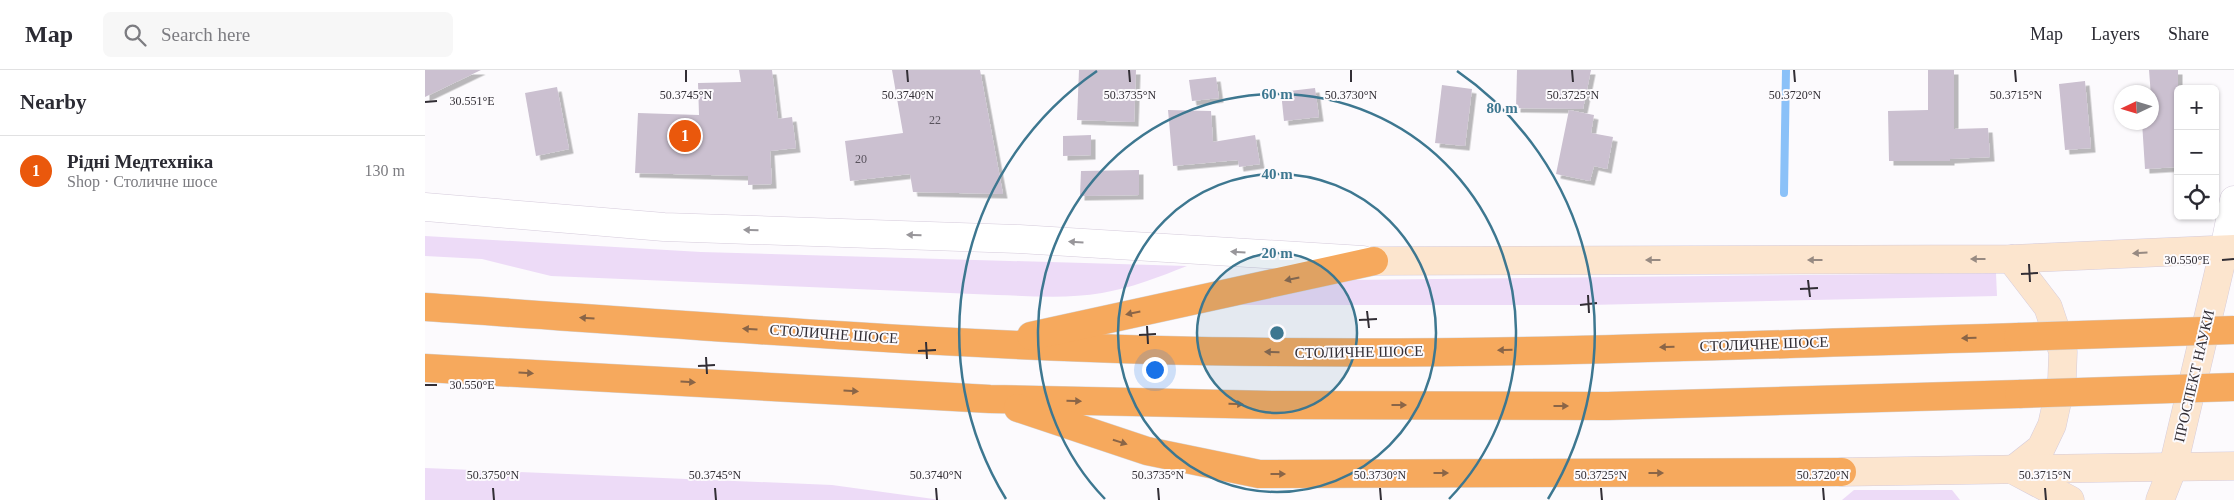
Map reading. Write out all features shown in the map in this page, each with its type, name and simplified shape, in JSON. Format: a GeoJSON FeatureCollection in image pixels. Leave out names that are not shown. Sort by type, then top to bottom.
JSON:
{"type":"FeatureCollection","features":[{"type":"Feature","properties":{"kind":"highway"},"geometry":{"type":"LineString","coordinates":[[990,344],[1374,261]]}},
{"type":"Feature","properties":{"kind":"highway","name":"СТОЛИЧНЕ ШОСЕ"},"geometry":{"type":"LineString","coordinates":[[425,307],[990,344],[1273,352],[1607,349],[2234,330]]}},
{"type":"Feature","properties":{"kind":"highway"},"geometry":{"type":"LineString","coordinates":[[425,368],[990,399],[1272,405],[1608,406],[2234,387]]}},
{"type":"Feature","properties":{"kind":"highway"},"geometry":{"type":"LineString","coordinates":[[990,399],[1147,451],[1259,474],[1842,472]]}},
{"type":"Feature","properties":{"kind":"main road"},"geometry":{"type":"LineString","coordinates":[[1374,261],[2011,259],[2229,249]]}},
{"type":"Feature","properties":{"kind":"main road","name":"ПРОСПЕКТ НАУКИ"},"geometry":{"type":"LineString","coordinates":[[2159,500],[2173,467],[2229,249]]}},
{"type":"Feature","properties":{"kind":"main road"},"geometry":{"type":"LineString","coordinates":[[2011,259],[2048,307],[2063,352],[2062,379],[2052,425],[2041,448],[2013,470]]}},
{"type":"Feature","properties":{"kind":"main road"},"geometry":{"type":"LineString","coordinates":[[1842,472],[2234,466]]}},
{"type":"Feature","properties":{"kind":"main road"},"geometry":{"type":"LineString","coordinates":[[2013,470],[2070,500]]}},
{"type":"Feature","properties":{"kind":"street"},"geometry":{"type":"LineString","coordinates":[[2229,249],[2234,200]]}},
{"type":"Feature","properties":{"kind":"street"},"geometry":{"type":"LineString","coordinates":[[425,208],[664,227],[1019,239],[1374,261]]}},
{"type":"Feature","properties":{"kind":"shaded area"},"geometry":{"type":"Polygon","coordinates":[[[425,236],[701,252],[1187,266],[1134,285],[1089,295],[1063,297],[997,295],[551,276],[482,259],[425,256],[425,236]]]}},
{"type":"Feature","properties":{"kind":"shaded area"},"geometry":{"type":"Polygon","coordinates":[[[1996,273],[1997,296],[1589,305],[1236,305],[1345,280],[1996,273]]]}},
{"type":"Feature","properties":{"kind":"shaded area"},"geometry":{"type":"Polygon","coordinates":[[[425,468],[832,485],[941,500],[425,500],[425,468]]]}},
{"type":"Feature","properties":{"kind":"shaded area"},"geometry":{"type":"Polygon","coordinates":[[[1854,490],[1952,490],[1960,500],[1842,500],[1854,490]]]}},
{"type":"Feature","properties":{"kind":"building"},"geometry":{"type":"Polygon","coordinates":[[[425,70],[481,70],[425,97],[425,70]]]}},
{"type":"Feature","properties":{"kind":"building"},"geometry":{"type":"Polygon","coordinates":[[[739,70],[772,70],[778,119],[792,117],[796,148],[770,151],[772,184],[748,185],[748,176],[635,173],[638,113],[699,115],[698,83],[741,82],[739,70]]]}},
{"type":"Feature","properties":{"kind":"building"},"geometry":{"type":"Polygon","coordinates":[[[892,70],[980,70],[1003,194],[913,192],[910,174],[850,181],[845,141],[903,133],[892,70]]]}},
{"type":"Feature","properties":{"kind":"building"},"geometry":{"type":"Polygon","coordinates":[[[1079,70],[1136,70],[1134,122],[1077,120],[1079,70]]]}},
{"type":"Feature","properties":{"kind":"building"},"geometry":{"type":"Polygon","coordinates":[[[1517,70],[1591,70],[1583,109],[1516,108],[1517,70]]]}},
{"type":"Feature","properties":{"kind":"building"},"geometry":{"type":"Polygon","coordinates":[[[1928,70],[1954,70],[1954,129],[1988,128],[1990,157],[1950,159],[1950,161],[1889,161],[1888,111],[1928,110],[1928,70]]]}},
{"type":"Feature","properties":{"kind":"building"},"geometry":{"type":"Polygon","coordinates":[[[2149,70],[2178,70],[2178,85],[2174,85],[2174,167],[2145,169],[2143,130],[2159,130],[2159,85],[2150,85],[2149,70]]]}},
{"type":"Feature","properties":{"kind":"building"},"geometry":{"type":"Polygon","coordinates":[[[1216,77],[1219,98],[1192,101],[1189,80],[1216,77]]]}},
{"type":"Feature","properties":{"kind":"building"},"geometry":{"type":"Polygon","coordinates":[[[2085,81],[2091,148],[2065,150],[2059,84],[2085,81]]]}},
{"type":"Feature","properties":{"kind":"building"},"geometry":{"type":"Polygon","coordinates":[[[1442,85],[1472,89],[1465,146],[1435,143],[1442,85]]]}},
{"type":"Feature","properties":{"kind":"building"},"geometry":{"type":"Polygon","coordinates":[[[557,87],[569,149],[536,156],[525,93],[557,87]]]}},
{"type":"Feature","properties":{"kind":"building"},"geometry":{"type":"Polygon","coordinates":[[[1315,88],[1319,117],[1284,121],[1281,92],[1315,88]]]}},
{"type":"Feature","properties":{"kind":"building"},"geometry":{"type":"Polygon","coordinates":[[[1168,110],[1211,111],[1213,142],[1255,135],[1260,164],[1239,167],[1238,160],[1173,166],[1168,110]]]}},
{"type":"Feature","properties":{"kind":"building"},"geometry":{"type":"Polygon","coordinates":[[[1569,110],[1594,115],[1591,133],[1613,137],[1607,169],[1594,166],[1590,181],[1556,174],[1569,110]]]}},
{"type":"Feature","properties":{"kind":"building"},"geometry":{"type":"Polygon","coordinates":[[[1091,135],[1091,155],[1063,156],[1063,136],[1091,135]]]}},
{"type":"Feature","properties":{"kind":"building"},"geometry":{"type":"Polygon","coordinates":[[[1139,170],[1139,195],[1080,196],[1081,171],[1139,170]]]}},
{"type":"Feature","properties":{"kind":"waterway"},"geometry":{"type":"LineString","coordinates":[[1784,193],[1786,70]]}},
{"type":"Feature","properties":{"kind":"place","name":"Рідні Медтехніка"},"geometry":{"type":"Point","coordinates":[685,136]}}]}
